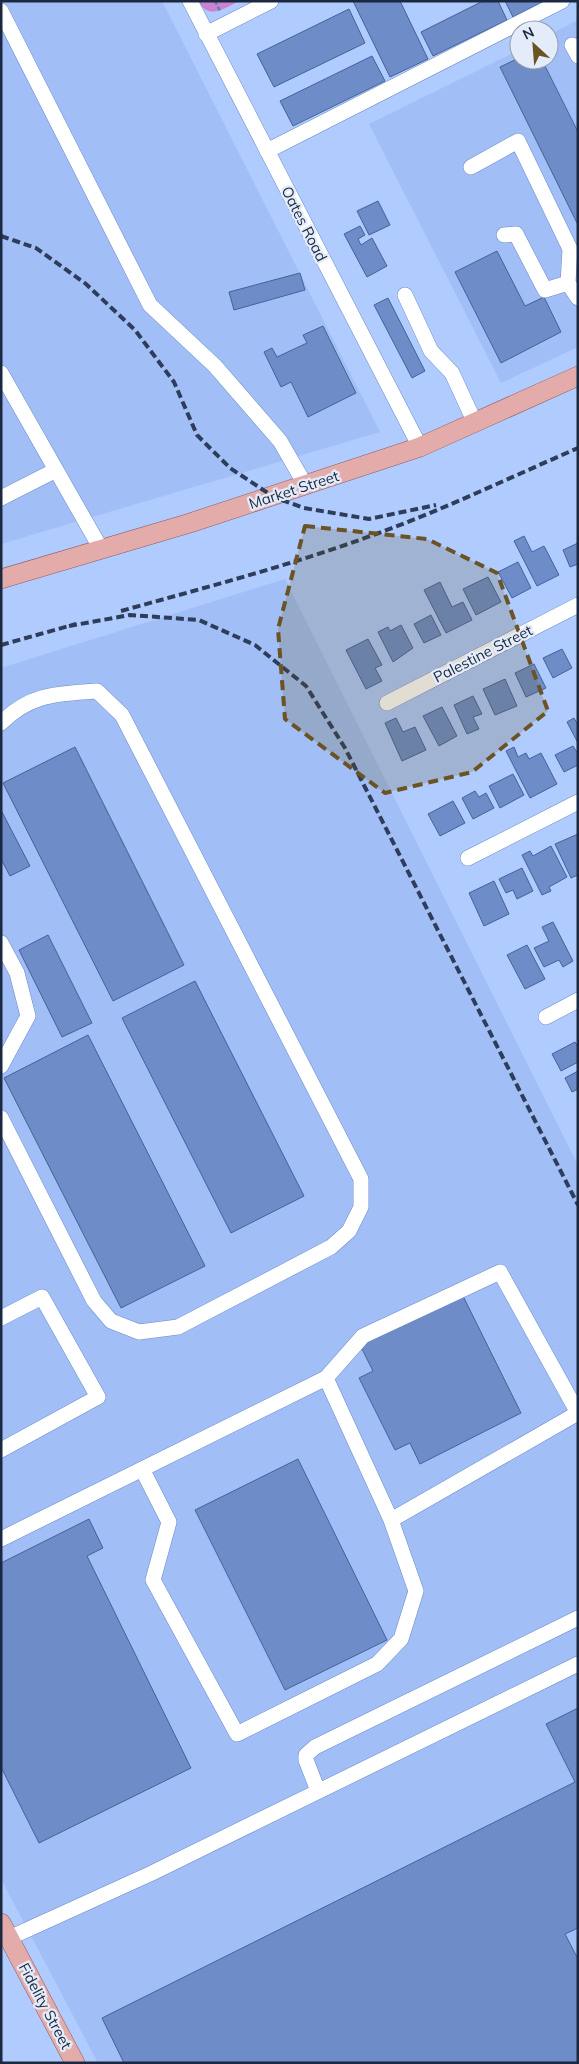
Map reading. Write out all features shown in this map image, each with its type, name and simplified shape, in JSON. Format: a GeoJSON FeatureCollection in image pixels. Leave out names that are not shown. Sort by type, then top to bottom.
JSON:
{"type":"FeatureCollection","features":[{"type":"Feature","properties":{"kind":"main road","name":"Market Street"},"geometry":{"type":"LineString","coordinates":[[1,579],[306,486],[420,447],[578,376]]}},
{"type":"Feature","properties":{"kind":"main road","name":"Fidelity Street"},"geometry":{"type":"LineString","coordinates":[[5,1930],[75,2063]]}},
{"type":"Feature","properties":{"kind":"street","name":"Oates Road"},"geometry":{"type":"LineString","coordinates":[[190,1],[420,447]]}},
{"type":"Feature","properties":{"kind":"street"},"geometry":{"type":"LineString","coordinates":[[206,34],[271,1]]}},
{"type":"Feature","properties":{"kind":"street"},"geometry":{"type":"LineString","coordinates":[[266,151],[562,1]]}},
{"type":"Feature","properties":{"kind":"street"},"geometry":{"type":"LineString","coordinates":[[1,12],[150,305],[215,366],[280,441],[306,486]]}},
{"type":"Feature","properties":{"kind":"street"},"geometry":{"type":"LineString","coordinates":[[471,167],[518,141],[570,249],[568,282],[578,298]]}},
{"type":"Feature","properties":{"kind":"street"},"geometry":{"type":"LineString","coordinates":[[504,235],[516,234],[545,290],[568,282]]}},
{"type":"Feature","properties":{"kind":"street"},"geometry":{"type":"LineString","coordinates":[[405,295],[431,351],[452,373],[475,423]]}},
{"type":"Feature","properties":{"kind":"street"},"geometry":{"type":"LineString","coordinates":[[1,374],[102,549]]}},
{"type":"Feature","properties":{"kind":"street"},"geometry":{"type":"LineString","coordinates":[[1,498],[56,470]]}},
{"type":"Feature","properties":{"kind":"street","name":"Palestine Street"},"geometry":{"type":"LineString","coordinates":[[387,702],[578,605]]}},
{"type":"Feature","properties":{"kind":"street"},"geometry":{"type":"LineString","coordinates":[[1,723],[12,712],[46,695],[97,691],[122,715],[361,1179],[361,1207],[349,1231],[331,1247],[178,1327],[139,1332],[111,1321],[94,1301],[1,1118]]}},
{"type":"Feature","properties":{"kind":"street"},"geometry":{"type":"LineString","coordinates":[[468,858],[578,802]]}},
{"type":"Feature","properties":{"kind":"street"},"geometry":{"type":"LineString","coordinates":[[1,943],[17,973],[28,1016],[1,1066]]}},
{"type":"Feature","properties":{"kind":"street"},"geometry":{"type":"LineString","coordinates":[[546,1017],[578,1000]]}},
{"type":"Feature","properties":{"kind":"street"},"geometry":{"type":"LineString","coordinates":[[1,1539],[326,1378],[363,1336],[500,1272],[578,1413],[391,1520]]}},
{"type":"Feature","properties":{"kind":"street"},"geometry":{"type":"LineString","coordinates":[[1,1318],[42,1297],[98,1397],[1,1450]]}},
{"type":"Feature","properties":{"kind":"street"},"geometry":{"type":"LineString","coordinates":[[142,1469],[169,1522],[153,1580],[237,1734],[377,1664],[401,1639],[416,1591],[391,1520],[326,1378]]}},
{"type":"Feature","properties":{"kind":"street"},"geometry":{"type":"LineString","coordinates":[[318,1791],[306,1760],[306,1756],[315,1747],[578,1618]]}},
{"type":"Feature","properties":{"kind":"street"},"geometry":{"type":"LineString","coordinates":[[5,1930],[152,1873],[578,1664]]}},
{"type":"Feature","properties":{"kind":"path"},"geometry":{"type":"LineString","coordinates":[[215,1],[220,11]]}},
{"type":"Feature","properties":{"kind":"highlighted area"},"geometry":{"type":"Polygon","coordinates":[[[305,526],[427,539],[497,573],[548,711],[472,772],[385,793],[285,719],[278,629],[305,526]]]}},
{"type":"Feature","properties":{"kind":"shaded area"},"geometry":{"type":"Polygon","coordinates":[[[1,1],[162,1],[380,432],[1,544],[1,1]]]}},
{"type":"Feature","properties":{"kind":"shaded area"},"geometry":{"type":"Polygon","coordinates":[[[198,1],[239,1],[222,10],[212,11],[202,7],[198,1]]]}},
{"type":"Feature","properties":{"kind":"shaded area"},"geometry":{"type":"Polygon","coordinates":[[[578,20],[578,347],[501,383],[369,124],[509,55],[509,70],[559,70],[559,30],[578,20]]]}},
{"type":"Feature","properties":{"kind":"shaded area"},"geometry":{"type":"Polygon","coordinates":[[[285,579],[578,1165],[578,2063],[98,2063],[1,1879],[1,668],[285,579]]]}},
{"type":"Feature","properties":{"kind":"building"},"geometry":{"type":"Polygon","coordinates":[[[353,1],[400,1],[428,59],[390,77],[353,1]]]}},
{"type":"Feature","properties":{"kind":"building"},"geometry":{"type":"Polygon","coordinates":[[[483,1],[498,1],[507,20],[433,56],[421,32],[483,1]]]}},
{"type":"Feature","properties":{"kind":"building"},"geometry":{"type":"Polygon","coordinates":[[[505,1],[545,1],[513,17],[505,1]]]}},
{"type":"Feature","properties":{"kind":"building"},"geometry":{"type":"Polygon","coordinates":[[[349,9],[365,43],[274,87],[257,54],[349,9]]]}},
{"type":"Feature","properties":{"kind":"building"},"geometry":{"type":"Polygon","coordinates":[[[372,56],[385,81],[293,126],[280,101],[372,56]]]}},
{"type":"Feature","properties":{"kind":"building"},"geometry":{"type":"Polygon","coordinates":[[[509,63],[509,70],[547,70],[578,132],[578,225],[500,67],[509,63]]]}},
{"type":"Feature","properties":{"kind":"building"},"geometry":{"type":"Polygon","coordinates":[[[378,201],[390,225],[369,235],[357,211],[378,201]]]}},
{"type":"Feature","properties":{"kind":"building"},"geometry":{"type":"Polygon","coordinates":[[[360,226],[365,235],[358,239],[361,245],[372,238],[387,266],[367,277],[344,234],[360,226]]]}},
{"type":"Feature","properties":{"kind":"building"},"geometry":{"type":"Polygon","coordinates":[[[497,251],[525,306],[544,297],[561,332],[501,363],[455,272],[497,251]]]}},
{"type":"Feature","properties":{"kind":"building"},"geometry":{"type":"Polygon","coordinates":[[[300,273],[305,290],[234,310],[229,292],[300,273]]]}},
{"type":"Feature","properties":{"kind":"building"},"geometry":{"type":"Polygon","coordinates":[[[388,298],[425,371],[412,378],[374,305],[388,298]]]}},
{"type":"Feature","properties":{"kind":"building"},"geometry":{"type":"Polygon","coordinates":[[[323,326],[356,393],[308,417],[291,382],[281,387],[264,352],[272,348],[277,357],[307,343],[303,335],[323,326]]]}},
{"type":"Feature","properties":{"kind":"building"},"geometry":{"type":"Polygon","coordinates":[[[524,536],[532,552],[544,546],[559,575],[537,586],[514,541],[524,536]]]}},
{"type":"Feature","properties":{"kind":"building"},"geometry":{"type":"Polygon","coordinates":[[[578,543],[578,564],[570,567],[563,550],[578,543]]]}},
{"type":"Feature","properties":{"kind":"building"},"geometry":{"type":"Polygon","coordinates":[[[518,562],[531,588],[512,598],[498,572],[518,562]]]}},
{"type":"Feature","properties":{"kind":"building"},"geometry":{"type":"Polygon","coordinates":[[[488,577],[501,602],[476,615],[463,589],[488,577]]]}},
{"type":"Feature","properties":{"kind":"building"},"geometry":{"type":"Polygon","coordinates":[[[440,582],[452,607],[463,602],[472,620],[446,633],[424,590],[440,582]]]}},
{"type":"Feature","properties":{"kind":"building"},"geometry":{"type":"Polygon","coordinates":[[[431,615],[441,635],[424,643],[414,624],[431,615]]]}},
{"type":"Feature","properties":{"kind":"building"},"geometry":{"type":"Polygon","coordinates":[[[401,625],[413,648],[393,662],[378,632],[388,627],[390,631],[401,625]]]}},
{"type":"Feature","properties":{"kind":"building"},"geometry":{"type":"Polygon","coordinates":[[[368,639],[382,665],[375,668],[382,681],[366,689],[346,650],[368,639]]]}},
{"type":"Feature","properties":{"kind":"building"},"geometry":{"type":"Polygon","coordinates":[[[562,649],[572,668],[553,678],[543,658],[562,649]]]}},
{"type":"Feature","properties":{"kind":"building"},"geometry":{"type":"Polygon","coordinates":[[[534,664],[546,688],[526,697],[515,673],[534,664]]]}},
{"type":"Feature","properties":{"kind":"building"},"geometry":{"type":"Polygon","coordinates":[[[505,679],[517,706],[495,715],[483,689],[505,679]]]}},
{"type":"Feature","properties":{"kind":"building"},"geometry":{"type":"Polygon","coordinates":[[[473,696],[482,714],[473,717],[479,729],[467,734],[454,705],[473,696]]]}},
{"type":"Feature","properties":{"kind":"building"},"geometry":{"type":"Polygon","coordinates":[[[442,707],[457,736],[439,746],[423,716],[442,707]]]}},
{"type":"Feature","properties":{"kind":"building"},"geometry":{"type":"Polygon","coordinates":[[[396,718],[403,732],[415,727],[426,750],[402,761],[385,723],[396,718]]]}},
{"type":"Feature","properties":{"kind":"building"},"geometry":{"type":"Polygon","coordinates":[[[574,718],[578,725],[578,743],[567,722],[574,718]]]}},
{"type":"Feature","properties":{"kind":"building"},"geometry":{"type":"Polygon","coordinates":[[[573,746],[578,754],[578,765],[564,772],[555,755],[573,746]]]}},
{"type":"Feature","properties":{"kind":"building"},"geometry":{"type":"Polygon","coordinates":[[[75,747],[184,965],[113,1001],[3,783],[75,747]]]}},
{"type":"Feature","properties":{"kind":"building"},"geometry":{"type":"Polygon","coordinates":[[[514,747],[518,757],[526,753],[529,759],[541,753],[557,784],[530,798],[506,751],[514,747]]]}},
{"type":"Feature","properties":{"kind":"building"},"geometry":{"type":"Polygon","coordinates":[[[513,774],[524,795],[500,808],[489,786],[513,774]]]}},
{"type":"Feature","properties":{"kind":"building"},"geometry":{"type":"Polygon","coordinates":[[[475,791],[479,797],[486,793],[494,808],[473,819],[462,798],[475,791]]]}},
{"type":"Feature","properties":{"kind":"building"},"geometry":{"type":"Polygon","coordinates":[[[453,801],[465,823],[440,836],[428,814],[453,801]]]}},
{"type":"Feature","properties":{"kind":"building"},"geometry":{"type":"Polygon","coordinates":[[[1,810],[30,866],[10,876],[1,859],[1,810]]]}},
{"type":"Feature","properties":{"kind":"building"},"geometry":{"type":"Polygon","coordinates":[[[578,834],[578,875],[571,878],[555,844],[578,834]]]}},
{"type":"Feature","properties":{"kind":"building"},"geometry":{"type":"Polygon","coordinates":[[[551,846],[567,877],[549,887],[551,891],[542,895],[522,855],[530,851],[533,856],[551,846]]]}},
{"type":"Feature","properties":{"kind":"building"},"geometry":{"type":"Polygon","coordinates":[[[522,868],[533,891],[517,899],[513,890],[506,893],[499,879],[522,868]]]}},
{"type":"Feature","properties":{"kind":"building"},"geometry":{"type":"Polygon","coordinates":[[[494,881],[509,914],[484,926],[469,893],[494,881]]]}},
{"type":"Feature","properties":{"kind":"building"},"geometry":{"type":"Polygon","coordinates":[[[553,922],[573,961],[563,967],[559,960],[544,967],[534,948],[549,941],[542,927],[553,922]]]}},
{"type":"Feature","properties":{"kind":"building"},"geometry":{"type":"Polygon","coordinates":[[[48,935],[92,1023],[62,1037],[19,950],[48,935]]]}},
{"type":"Feature","properties":{"kind":"building"},"geometry":{"type":"Polygon","coordinates":[[[527,945],[545,979],[525,989],[507,955],[527,945]]]}},
{"type":"Feature","properties":{"kind":"building"},"geometry":{"type":"Polygon","coordinates":[[[195,981],[304,1196],[231,1233],[122,1018],[195,981]]]}},
{"type":"Feature","properties":{"kind":"building"},"geometry":{"type":"Polygon","coordinates":[[[88,1035],[205,1266],[121,1308],[4,1078],[88,1035]]]}},
{"type":"Feature","properties":{"kind":"building"},"geometry":{"type":"Polygon","coordinates":[[[575,1042],[578,1047],[578,1062],[561,1071],[552,1054],[575,1042]]]}},
{"type":"Feature","properties":{"kind":"building"},"geometry":{"type":"Polygon","coordinates":[[[578,1071],[578,1089],[572,1092],[565,1078],[578,1071]]]}},
{"type":"Feature","properties":{"kind":"building"},"geometry":{"type":"Polygon","coordinates":[[[462,1294],[521,1413],[420,1464],[410,1443],[395,1450],[359,1378],[373,1371],[360,1345],[462,1294]]]}},
{"type":"Feature","properties":{"kind":"building"},"geometry":{"type":"Polygon","coordinates":[[[298,1459],[387,1640],[285,1690],[195,1510],[298,1459]]]}},
{"type":"Feature","properties":{"kind":"building"},"geometry":{"type":"Polygon","coordinates":[[[89,1519],[103,1548],[87,1556],[191,1768],[39,1843],[1,1767],[1,1563],[89,1519]]]}},
{"type":"Feature","properties":{"kind":"building"},"geometry":{"type":"Polygon","coordinates":[[[578,1708],[578,1928],[565,1934],[578,1959],[578,2063],[124,2063],[102,2018],[575,1782],[546,1724],[578,1708]]]}},
{"type":"Feature","properties":{"kind":"railway"},"geometry":{"type":"LineString","coordinates":[[1,236],[36,248],[86,284],[135,330],[174,382],[197,435],[230,468],[274,497],[304,508],[369,519],[436,505]]}},
{"type":"Feature","properties":{"kind":"railway"},"geometry":{"type":"LineString","coordinates":[[121,611],[281,566],[376,534],[453,503],[578,448]]}},
{"type":"Feature","properties":{"kind":"railway"},"geometry":{"type":"LineString","coordinates":[[69,626],[130,615],[199,620],[255,645],[306,686],[345,748],[578,1205]]}},
{"type":"Feature","properties":{"kind":"railway"},"geometry":{"type":"LineString","coordinates":[[1,645],[76,624]]}}]}
